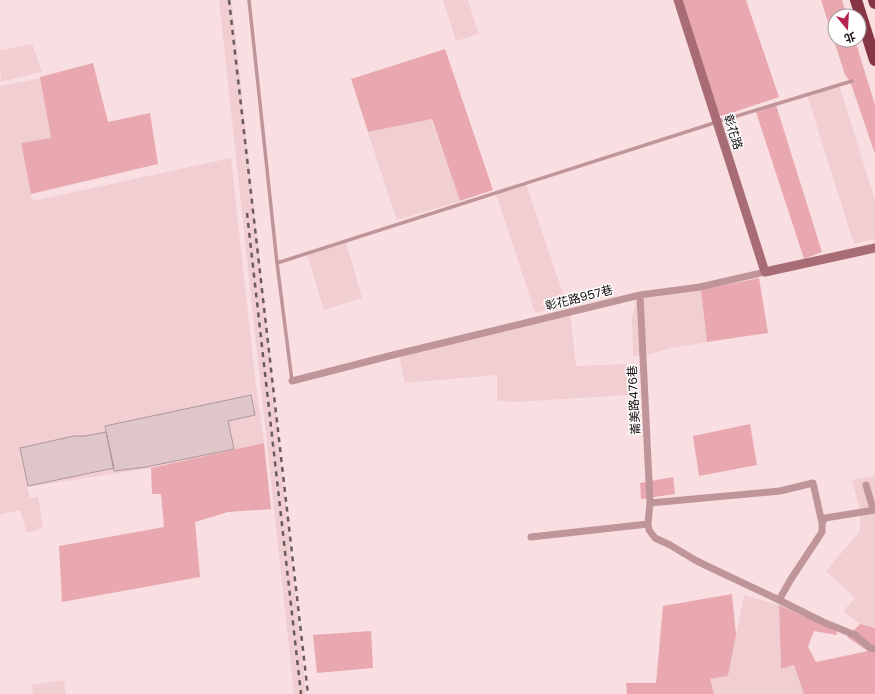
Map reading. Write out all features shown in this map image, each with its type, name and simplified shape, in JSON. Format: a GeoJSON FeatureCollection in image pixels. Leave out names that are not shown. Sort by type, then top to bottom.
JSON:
{"type":"FeatureCollection","features":[{"type":"Feature","properties":{"kind":"highway"},"geometry":{"type":"LineString","coordinates":[[856,0],[875,60]]}},
{"type":"Feature","properties":{"kind":"street","name":"彰花路"},"geometry":{"type":"LineString","coordinates":[[678,0],[765,272]]}},
{"type":"Feature","properties":{"kind":"street","name":"彰花路957巷"},"geometry":{"type":"LineString","coordinates":[[292,382],[397,354],[640,295],[700,286],[875,248]]}},
{"type":"Feature","properties":{"kind":"street","name":"崙美路476巷"},"geometry":{"type":"LineString","coordinates":[[640,295],[650,503],[648,524]]}},
{"type":"Feature","properties":{"kind":"street"},"geometry":{"type":"LineString","coordinates":[[650,503],[780,491],[813,483],[822,523],[822,532],[790,579],[780,600]]}},
{"type":"Feature","properties":{"kind":"street"},"geometry":{"type":"LineString","coordinates":[[822,523],[825,518],[874,509],[866,485]]}},
{"type":"Feature","properties":{"kind":"street"},"geometry":{"type":"LineString","coordinates":[[531,537],[648,524],[649,530],[655,538],[707,566],[823,622],[855,635],[870,648],[875,649]]}},
{"type":"Feature","properties":{"kind":"lane"},"geometry":{"type":"LineString","coordinates":[[249,0],[277,263],[292,382]]}},
{"type":"Feature","properties":{"kind":"lane"},"geometry":{"type":"LineString","coordinates":[[277,263],[717,122],[852,81]]}},
{"type":"Feature","properties":{"kind":"shaded area"},"geometry":{"type":"Polygon","coordinates":[[[219,0],[231,0],[233,12],[306,694],[294,694],[219,0]]]}},
{"type":"Feature","properties":{"kind":"shaded area"},"geometry":{"type":"Polygon","coordinates":[[[443,0],[468,0],[479,34],[456,41],[443,0]]]}},
{"type":"Feature","properties":{"kind":"shaded area"},"geometry":{"type":"Polygon","coordinates":[[[679,0],[746,0],[779,97],[722,116],[717,114],[679,0]]]}},
{"type":"Feature","properties":{"kind":"shaded area"},"geometry":{"type":"Polygon","coordinates":[[[821,0],[842,0],[844,8],[827,8],[827,19],[821,0]]]}},
{"type":"Feature","properties":{"kind":"shaded area"},"geometry":{"type":"Polygon","coordinates":[[[32,44],[42,72],[0,82],[0,50],[32,44]]]}},
{"type":"Feature","properties":{"kind":"shaded area"},"geometry":{"type":"Polygon","coordinates":[[[836,48],[857,48],[875,105],[875,154],[850,81],[845,75],[836,48]]]}},
{"type":"Feature","properties":{"kind":"shaded area"},"geometry":{"type":"Polygon","coordinates":[[[445,49],[493,190],[460,201],[432,119],[368,132],[351,79],[445,49]]]}},
{"type":"Feature","properties":{"kind":"shaded area"},"geometry":{"type":"Polygon","coordinates":[[[93,63],[108,122],[150,113],[158,164],[31,194],[21,143],[51,138],[40,77],[93,63]]]}},
{"type":"Feature","properties":{"kind":"shaded area"},"geometry":{"type":"Polygon","coordinates":[[[41,78],[51,138],[21,143],[33,201],[231,158],[256,386],[264,443],[151,468],[27,487],[30,498],[38,497],[43,528],[27,533],[20,510],[0,515],[0,86],[41,78]]]}},
{"type":"Feature","properties":{"kind":"shaded area"},"geometry":{"type":"Polygon","coordinates":[[[839,85],[875,200],[875,239],[854,244],[807,95],[839,85]]]}},
{"type":"Feature","properties":{"kind":"shaded area"},"geometry":{"type":"Polygon","coordinates":[[[776,105],[822,252],[804,259],[756,112],[776,105]]]}},
{"type":"Feature","properties":{"kind":"shaded area"},"geometry":{"type":"Polygon","coordinates":[[[431,119],[460,201],[397,220],[368,132],[431,119]]]}},
{"type":"Feature","properties":{"kind":"shaded area"},"geometry":{"type":"Polygon","coordinates":[[[526,184],[567,305],[535,313],[496,194],[526,184]]]}},
{"type":"Feature","properties":{"kind":"shaded area"},"geometry":{"type":"Polygon","coordinates":[[[346,242],[362,298],[324,310],[307,254],[346,242]]]}},
{"type":"Feature","properties":{"kind":"shaded area"},"geometry":{"type":"Polygon","coordinates":[[[759,278],[768,333],[707,342],[701,290],[759,278]]]}},
{"type":"Feature","properties":{"kind":"shaded area"},"geometry":{"type":"Polygon","coordinates":[[[701,290],[707,342],[671,348],[651,354],[633,356],[632,317],[636,300],[701,290]]]}},
{"type":"Feature","properties":{"kind":"shaded area"},"geometry":{"type":"Polygon","coordinates":[[[570,313],[576,366],[627,364],[628,395],[515,402],[497,401],[497,375],[405,383],[399,355],[570,313]]]}},
{"type":"Feature","properties":{"kind":"shaded area"},"geometry":{"type":"Polygon","coordinates":[[[750,424],[757,465],[699,476],[693,436],[750,424]]]}},
{"type":"Feature","properties":{"kind":"shaded area"},"geometry":{"type":"Polygon","coordinates":[[[264,443],[271,509],[228,512],[195,522],[200,577],[62,602],[59,546],[164,527],[161,494],[152,494],[151,468],[264,443]]]}},
{"type":"Feature","properties":{"kind":"shaded area"},"geometry":{"type":"Polygon","coordinates":[[[875,476],[875,628],[860,624],[843,611],[855,598],[826,571],[860,531],[860,511],[852,480],[875,476]]]}},
{"type":"Feature","properties":{"kind":"shaded area"},"geometry":{"type":"Polygon","coordinates":[[[673,477],[675,494],[641,499],[640,483],[673,477]]]}},
{"type":"Feature","properties":{"kind":"shaded area"},"geometry":{"type":"Polygon","coordinates":[[[732,594],[736,635],[728,676],[710,679],[714,694],[627,694],[626,683],[656,683],[663,606],[732,594]]]}},
{"type":"Feature","properties":{"kind":"shaded area"},"geometry":{"type":"Polygon","coordinates":[[[744,595],[779,605],[781,669],[794,665],[804,694],[714,694],[710,679],[728,676],[744,595]]]}},
{"type":"Feature","properties":{"kind":"shaded area"},"geometry":{"type":"Polygon","coordinates":[[[779,605],[836,631],[837,635],[814,631],[808,647],[816,662],[868,651],[847,637],[860,624],[875,628],[875,694],[804,694],[794,665],[781,669],[779,605]]]}},
{"type":"Feature","properties":{"kind":"shaded area"},"geometry":{"type":"Polygon","coordinates":[[[371,631],[373,668],[317,673],[313,635],[371,631]]]}},
{"type":"Feature","properties":{"kind":"shaded area"},"geometry":{"type":"Polygon","coordinates":[[[64,680],[66,694],[33,694],[32,685],[64,680]]]}},
{"type":"Feature","properties":{"kind":"building"},"geometry":{"type":"Polygon","coordinates":[[[251,395],[255,415],[228,421],[234,449],[146,467],[114,471],[105,426],[251,395]]]}},
{"type":"Feature","properties":{"kind":"building"},"geometry":{"type":"Polygon","coordinates":[[[106,432],[114,468],[28,486],[20,448],[74,436],[85,436],[106,432]]]}},
{"type":"Feature","properties":{"kind":"railway"},"geometry":{"type":"LineString","coordinates":[[229,0],[308,694]]}},
{"type":"Feature","properties":{"kind":"railway"},"geometry":{"type":"LineString","coordinates":[[247,213],[301,694]]}}]}
